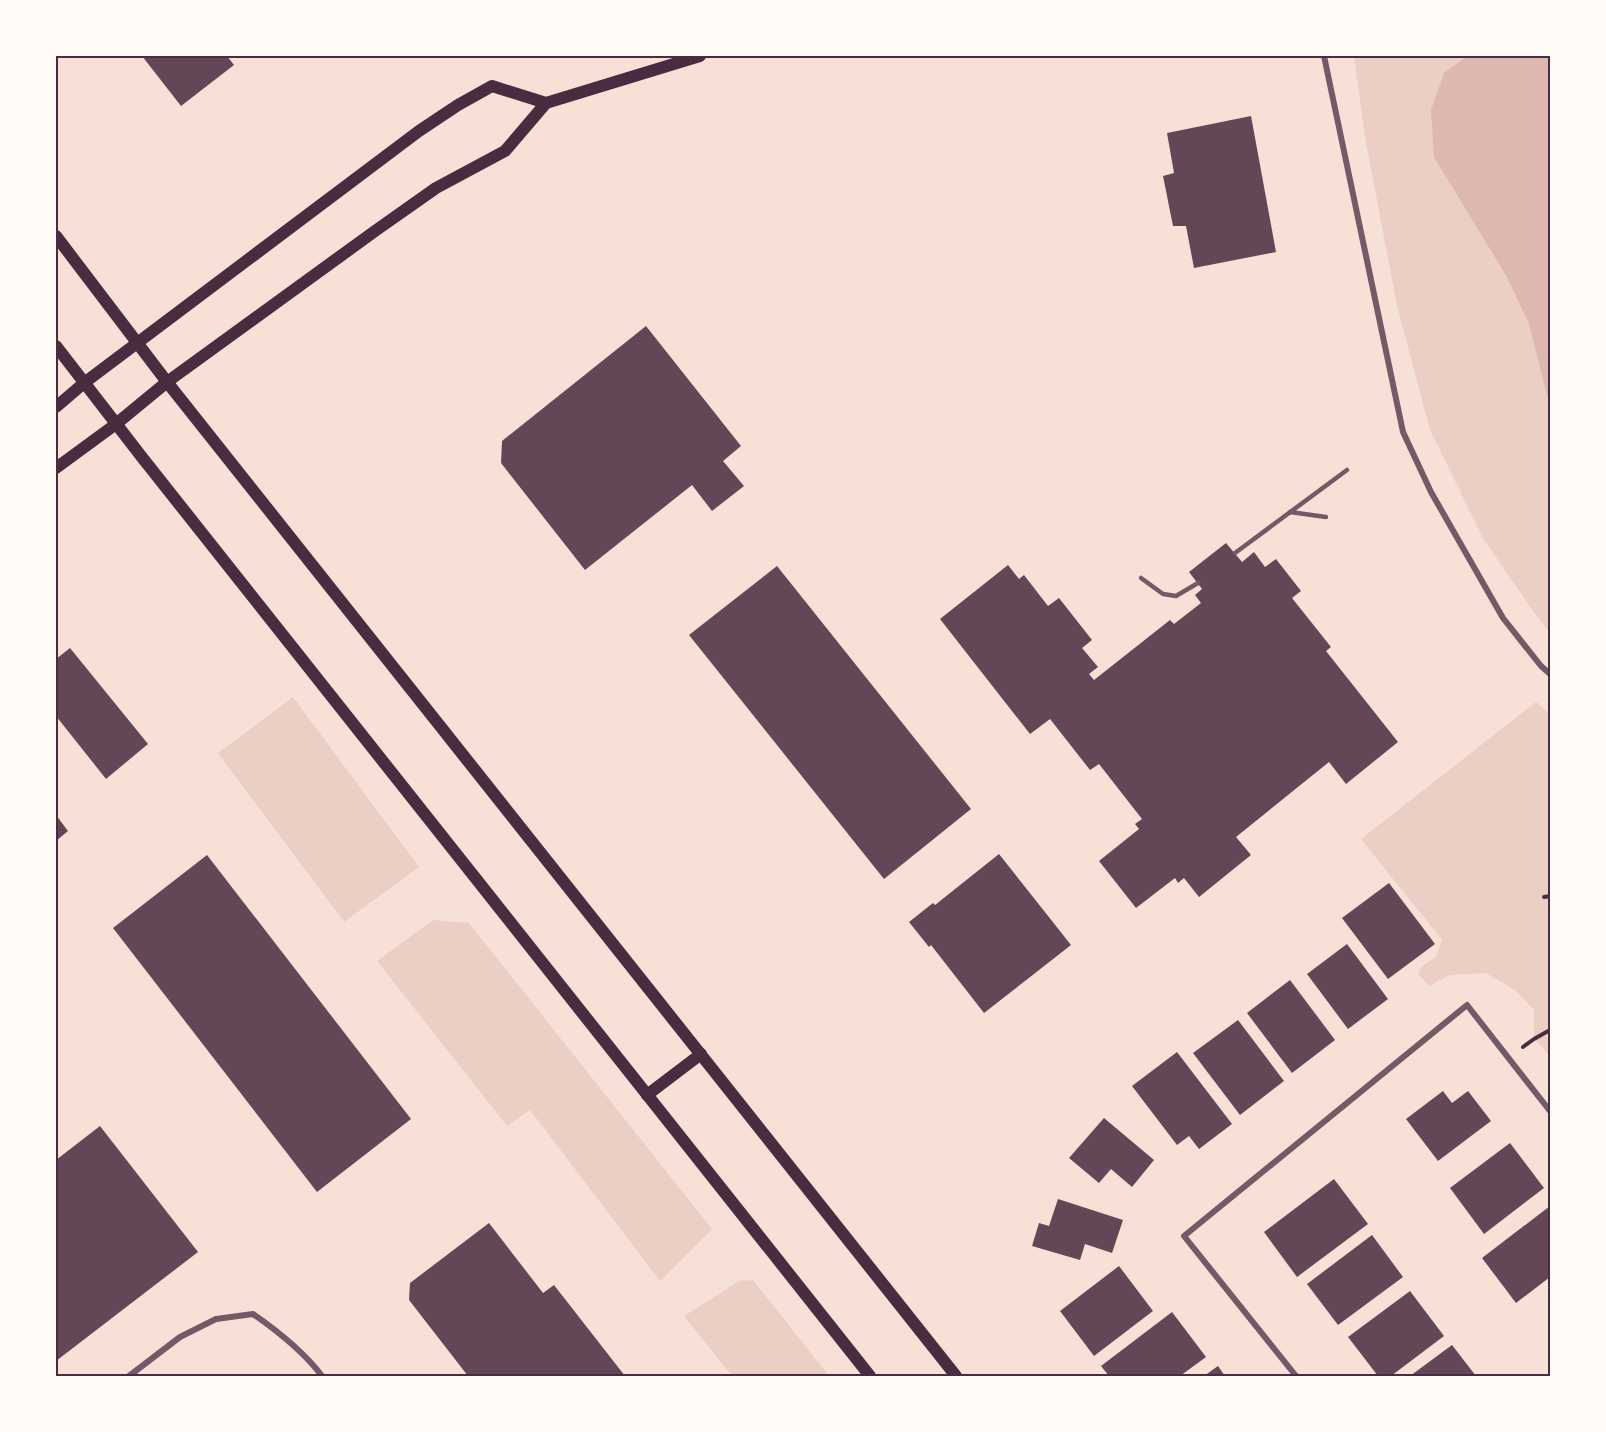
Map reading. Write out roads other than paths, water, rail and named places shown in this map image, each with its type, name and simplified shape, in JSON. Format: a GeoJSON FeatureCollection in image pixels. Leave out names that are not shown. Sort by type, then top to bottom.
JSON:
{"type":"FeatureCollection","features":[{"type":"Feature","properties":{"kind":"main road"},"geometry":{"type":"LineString","coordinates":[[56,468],[116,424],[167,382],[375,231],[436,188],[505,151],[546,103],[700,56]]}},
{"type":"Feature","properties":{"kind":"main road"},"geometry":{"type":"LineString","coordinates":[[56,407],[84,383],[418,131],[458,105],[492,86],[546,103]]}},
{"type":"Feature","properties":{"kind":"main road"},"geometry":{"type":"LineString","coordinates":[[56,236],[167,382],[956,1377]]}},
{"type":"Feature","properties":{"kind":"main road"},"geometry":{"type":"LineString","coordinates":[[56,346],[870,1377]]}},
{"type":"Feature","properties":{"kind":"main road"},"geometry":{"type":"LineString","coordinates":[[647,1095],[701,1054]]}},
{"type":"Feature","properties":{"kind":"street"},"geometry":{"type":"LineString","coordinates":[[1324,56],[1403,432],[1431,492],[1503,618],[1541,666],[1551,674]]}},
{"type":"Feature","properties":{"kind":"street"},"geometry":{"type":"LineString","coordinates":[[1296,1377],[1184,1236],[1467,1005],[1551,1111]]}},
{"type":"Feature","properties":{"kind":"street"},"geometry":{"type":"LineString","coordinates":[[129,1377],[180,1337],[216,1319],[252,1314],[281,1334],[313,1364],[322,1377]]}},
{"type":"Feature","properties":{"kind":"lane"},"geometry":{"type":"LineString","coordinates":[[1235,553],[1347,470]]}},
{"type":"Feature","properties":{"kind":"lane"},"geometry":{"type":"LineString","coordinates":[[1290,512],[1326,518]]}},
{"type":"Feature","properties":{"kind":"lane"},"geometry":{"type":"LineString","coordinates":[[1142,578],[1163,594],[1176,596],[1198,583]]}}]}
